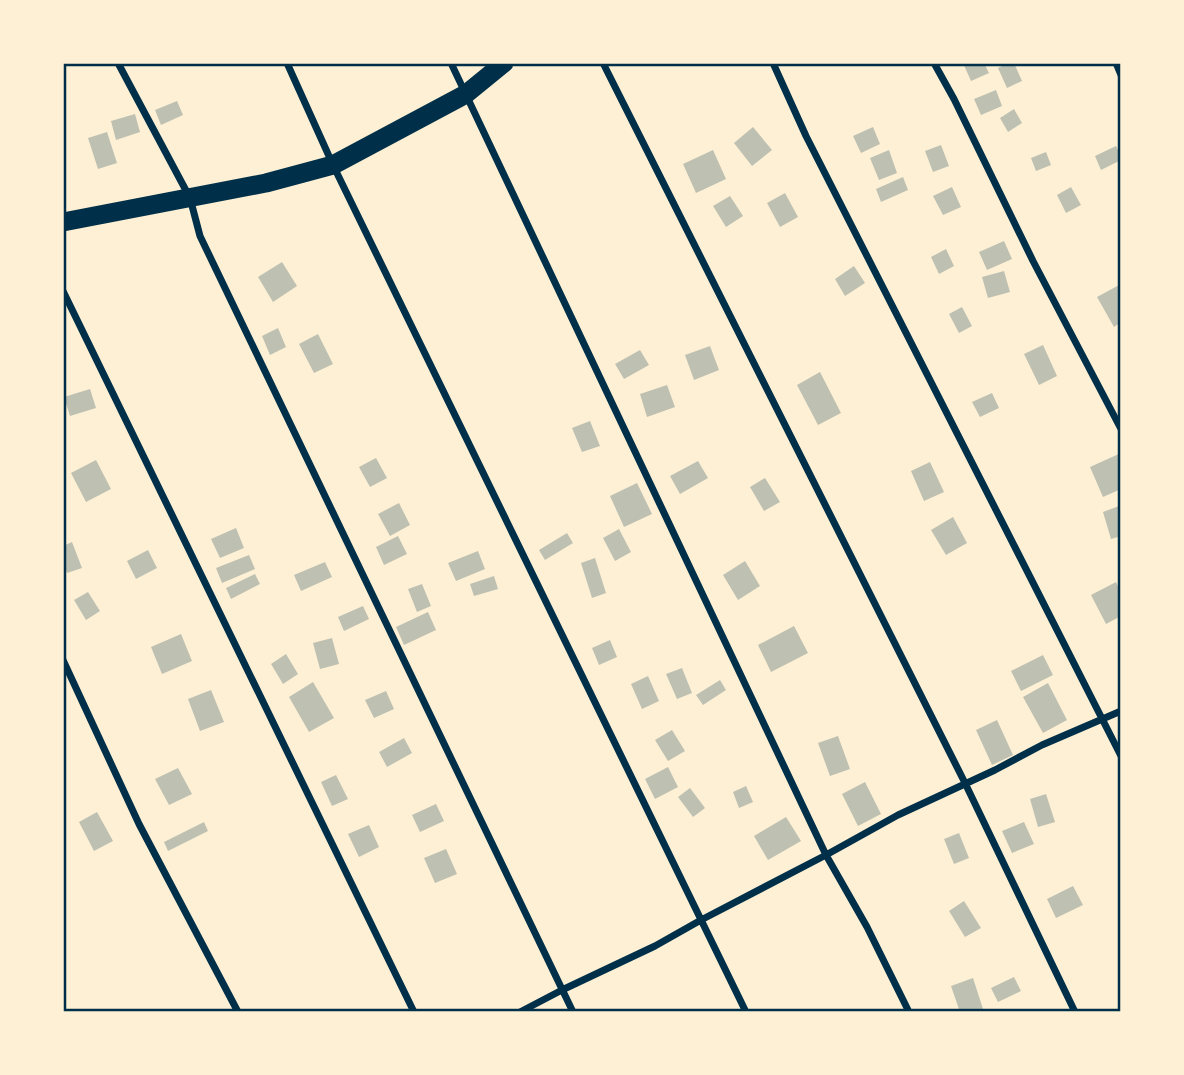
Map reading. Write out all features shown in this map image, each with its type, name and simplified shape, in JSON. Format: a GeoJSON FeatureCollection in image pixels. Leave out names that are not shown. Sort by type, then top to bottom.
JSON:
{"type":"FeatureCollection","features":[{"type":"Feature","properties":{"kind":"highway"},"geometry":{"type":"LineString","coordinates":[[63,222],[266,183],[333,165],[466,94],[504,63]]}},
{"type":"Feature","properties":{"kind":"street"},"geometry":{"type":"LineString","coordinates":[[118,63],[190,198],[200,236],[573,1012]]}},
{"type":"Feature","properties":{"kind":"street"},"geometry":{"type":"LineString","coordinates":[[287,63],[333,165],[746,1012]]}},
{"type":"Feature","properties":{"kind":"street"},"geometry":{"type":"LineString","coordinates":[[451,63],[827,855],[867,927],[909,1012]]}},
{"type":"Feature","properties":{"kind":"street"},"geometry":{"type":"LineString","coordinates":[[603,63],[965,783],[1075,1012]]}},
{"type":"Feature","properties":{"kind":"street"},"geometry":{"type":"LineString","coordinates":[[773,63],[806,136],[1121,756]]}},
{"type":"Feature","properties":{"kind":"street"},"geometry":{"type":"LineString","coordinates":[[934,63],[1121,429]]}},
{"type":"Feature","properties":{"kind":"street"},"geometry":{"type":"LineString","coordinates":[[1116,63],[1121,75]]}},
{"type":"Feature","properties":{"kind":"street"},"geometry":{"type":"LineString","coordinates":[[63,291],[414,1012]]}},
{"type":"Feature","properties":{"kind":"street"},"geometry":{"type":"LineString","coordinates":[[63,660],[139,824],[239,1012]]}},
{"type":"Feature","properties":{"kind":"street"},"geometry":{"type":"LineString","coordinates":[[520,1012],[655,946],[898,815],[1042,745],[1121,711]]}},
{"type":"Feature","properties":{"kind":"building"},"geometry":{"type":"Polygon","coordinates":[[[963,63],[984,63],[989,73],[971,81],[963,63]]]}},
{"type":"Feature","properties":{"kind":"building"},"geometry":{"type":"Polygon","coordinates":[[[1014,63],[1022,81],[1007,88],[998,68],[1014,63]]]}},
{"type":"Feature","properties":{"kind":"building"},"geometry":{"type":"Polygon","coordinates":[[[996,90],[1002,106],[981,115],[974,99],[996,90]]]}},
{"type":"Feature","properties":{"kind":"building"},"geometry":{"type":"Polygon","coordinates":[[[177,101],[183,115],[161,125],[155,110],[177,101]]]}},
{"type":"Feature","properties":{"kind":"building"},"geometry":{"type":"Polygon","coordinates":[[[1014,109],[1022,123],[1008,132],[1000,118],[1014,109]]]}},
{"type":"Feature","properties":{"kind":"building"},"geometry":{"type":"Polygon","coordinates":[[[135,114],[140,132],[116,140],[111,121],[135,114]]]}},
{"type":"Feature","properties":{"kind":"building"},"geometry":{"type":"Polygon","coordinates":[[[753,127],[772,150],[752,166],[734,143],[753,127]]]}},
{"type":"Feature","properties":{"kind":"building"},"geometry":{"type":"Polygon","coordinates":[[[873,127],[880,144],[861,153],[853,136],[873,127]]]}},
{"type":"Feature","properties":{"kind":"building"},"geometry":{"type":"Polygon","coordinates":[[[107,132],[117,163],[98,169],[88,138],[107,132]]]}},
{"type":"Feature","properties":{"kind":"building"},"geometry":{"type":"Polygon","coordinates":[[[941,145],[949,166],[933,172],[925,151],[941,145]]]}},
{"type":"Feature","properties":{"kind":"building"},"geometry":{"type":"Polygon","coordinates":[[[1116,146],[1121,160],[1101,170],[1095,156],[1116,146]]]}},
{"type":"Feature","properties":{"kind":"building"},"geometry":{"type":"Polygon","coordinates":[[[713,150],[726,179],[696,193],[683,164],[713,150]]]}},
{"type":"Feature","properties":{"kind":"building"},"geometry":{"type":"Polygon","coordinates":[[[889,150],[897,173],[879,180],[870,158],[889,150]]]}},
{"type":"Feature","properties":{"kind":"building"},"geometry":{"type":"Polygon","coordinates":[[[1046,152],[1051,165],[1036,171],[1031,158],[1046,152]]]}},
{"type":"Feature","properties":{"kind":"building"},"geometry":{"type":"Polygon","coordinates":[[[903,177],[908,190],[881,202],[876,189],[903,177]]]}},
{"type":"Feature","properties":{"kind":"building"},"geometry":{"type":"Polygon","coordinates":[[[952,187],[961,207],[943,215],[933,196],[952,187]]]}},
{"type":"Feature","properties":{"kind":"building"},"geometry":{"type":"Polygon","coordinates":[[[1071,187],[1081,205],[1066,213],[1057,195],[1071,187]]]}},
{"type":"Feature","properties":{"kind":"building"},"geometry":{"type":"Polygon","coordinates":[[[785,193],[798,217],[780,227],[767,203],[785,193]]]}},
{"type":"Feature","properties":{"kind":"building"},"geometry":{"type":"Polygon","coordinates":[[[730,196],[743,216],[726,227],[713,206],[730,196]]]}},
{"type":"Feature","properties":{"kind":"building"},"geometry":{"type":"Polygon","coordinates":[[[1004,241],[1012,259],[987,270],[979,252],[1004,241]]]}},
{"type":"Feature","properties":{"kind":"building"},"geometry":{"type":"Polygon","coordinates":[[[946,249],[954,266],[939,274],[931,257],[946,249]]]}},
{"type":"Feature","properties":{"kind":"building"},"geometry":{"type":"Polygon","coordinates":[[[282,262],[297,286],[273,302],[258,277],[282,262]]]}},
{"type":"Feature","properties":{"kind":"building"},"geometry":{"type":"Polygon","coordinates":[[[854,266],[865,283],[845,296],[835,279],[854,266]]]}},
{"type":"Feature","properties":{"kind":"building"},"geometry":{"type":"Polygon","coordinates":[[[1004,271],[1010,292],[988,298],[982,277],[1004,271]]]}},
{"type":"Feature","properties":{"kind":"building"},"geometry":{"type":"Polygon","coordinates":[[[1121,284],[1121,322],[1114,327],[1097,297],[1121,284]]]}},
{"type":"Feature","properties":{"kind":"building"},"geometry":{"type":"Polygon","coordinates":[[[962,307],[972,326],[959,333],[949,314],[962,307]]]}},
{"type":"Feature","properties":{"kind":"building"},"geometry":{"type":"Polygon","coordinates":[[[278,328],[286,347],[270,355],[262,336],[278,328]]]}},
{"type":"Feature","properties":{"kind":"building"},"geometry":{"type":"Polygon","coordinates":[[[318,334],[333,364],[314,373],[299,344],[318,334]]]}},
{"type":"Feature","properties":{"kind":"building"},"geometry":{"type":"Polygon","coordinates":[[[1043,345],[1057,376],[1039,385],[1024,354],[1043,345]]]}},
{"type":"Feature","properties":{"kind":"building"},"geometry":{"type":"Polygon","coordinates":[[[710,346],[719,370],[694,380],[685,355],[710,346]]]}},
{"type":"Feature","properties":{"kind":"building"},"geometry":{"type":"Polygon","coordinates":[[[640,350],[649,365],[624,379],[615,364],[640,350]]]}},
{"type":"Feature","properties":{"kind":"building"},"geometry":{"type":"Polygon","coordinates":[[[820,372],[841,413],[818,425],[797,385],[820,372]]]}},
{"type":"Feature","properties":{"kind":"building"},"geometry":{"type":"Polygon","coordinates":[[[667,385],[675,407],[647,417],[640,394],[667,385]]]}},
{"type":"Feature","properties":{"kind":"building"},"geometry":{"type":"Polygon","coordinates":[[[90,389],[96,408],[70,416],[64,397],[90,389]]]}},
{"type":"Feature","properties":{"kind":"building"},"geometry":{"type":"Polygon","coordinates":[[[992,393],[999,408],[980,417],[972,402],[992,393]]]}},
{"type":"Feature","properties":{"kind":"building"},"geometry":{"type":"Polygon","coordinates":[[[590,421],[600,446],[582,452],[572,428],[590,421]]]}},
{"type":"Feature","properties":{"kind":"building"},"geometry":{"type":"Polygon","coordinates":[[[1121,453],[1121,489],[1103,497],[1090,467],[1121,453]]]}},
{"type":"Feature","properties":{"kind":"building"},"geometry":{"type":"Polygon","coordinates":[[[376,458],[387,478],[370,487],[359,467],[376,458]]]}},
{"type":"Feature","properties":{"kind":"building"},"geometry":{"type":"Polygon","coordinates":[[[96,460],[111,489],[86,502],[71,473],[96,460]]]}},
{"type":"Feature","properties":{"kind":"building"},"geometry":{"type":"Polygon","coordinates":[[[698,461],[708,478],[680,494],[670,476],[698,461]]]}},
{"type":"Feature","properties":{"kind":"building"},"geometry":{"type":"Polygon","coordinates":[[[930,462],[944,492],[924,501],[911,471],[930,462]]]}},
{"type":"Feature","properties":{"kind":"building"},"geometry":{"type":"Polygon","coordinates":[[[765,478],[780,502],[764,511],[750,487],[765,478]]]}},
{"type":"Feature","properties":{"kind":"building"},"geometry":{"type":"Polygon","coordinates":[[[637,483],[652,514],[624,527],[610,496],[637,483]]]}},
{"type":"Feature","properties":{"kind":"building"},"geometry":{"type":"Polygon","coordinates":[[[399,503],[410,525],[390,536],[378,514],[399,503]]]}},
{"type":"Feature","properties":{"kind":"building"},"geometry":{"type":"Polygon","coordinates":[[[1119,506],[1121,536],[1111,539],[1103,512],[1119,506]]]}},
{"type":"Feature","properties":{"kind":"building"},"geometry":{"type":"Polygon","coordinates":[[[953,517],[967,543],[946,555],[931,530],[953,517]]]}},
{"type":"Feature","properties":{"kind":"building"},"geometry":{"type":"Polygon","coordinates":[[[236,528],[244,548],[220,558],[211,539],[236,528]]]}},
{"type":"Feature","properties":{"kind":"building"},"geometry":{"type":"Polygon","coordinates":[[[619,529],[631,552],[615,561],[603,538],[619,529]]]}},
{"type":"Feature","properties":{"kind":"building"},"geometry":{"type":"Polygon","coordinates":[[[567,533],[573,543],[545,560],[539,550],[567,533]]]}},
{"type":"Feature","properties":{"kind":"building"},"geometry":{"type":"Polygon","coordinates":[[[398,536],[407,554],[384,565],[376,547],[398,536]]]}},
{"type":"Feature","properties":{"kind":"building"},"geometry":{"type":"Polygon","coordinates":[[[72,542],[82,568],[67,573],[63,563],[63,546],[72,542]]]}},
{"type":"Feature","properties":{"kind":"building"},"geometry":{"type":"Polygon","coordinates":[[[148,550],[157,568],[136,579],[127,561],[148,550]]]}},
{"type":"Feature","properties":{"kind":"building"},"geometry":{"type":"Polygon","coordinates":[[[478,551],[485,569],[456,581],[448,563],[478,551]]]}},
{"type":"Feature","properties":{"kind":"building"},"geometry":{"type":"Polygon","coordinates":[[[249,555],[255,569],[222,583],[216,568],[249,555]]]}},
{"type":"Feature","properties":{"kind":"building"},"geometry":{"type":"Polygon","coordinates":[[[595,558],[606,593],[592,598],[581,563],[595,558]]]}},
{"type":"Feature","properties":{"kind":"building"},"geometry":{"type":"Polygon","coordinates":[[[745,561],[760,586],[738,600],[723,575],[745,561]]]}},
{"type":"Feature","properties":{"kind":"building"},"geometry":{"type":"Polygon","coordinates":[[[325,562],[332,577],[301,591],[294,575],[325,562]]]}},
{"type":"Feature","properties":{"kind":"building"},"geometry":{"type":"Polygon","coordinates":[[[255,574],[260,584],[231,599],[226,588],[255,574]]]}},
{"type":"Feature","properties":{"kind":"building"},"geometry":{"type":"Polygon","coordinates":[[[494,576],[498,589],[474,596],[470,584],[494,576]]]}},
{"type":"Feature","properties":{"kind":"building"},"geometry":{"type":"Polygon","coordinates":[[[1116,582],[1121,593],[1121,616],[1106,624],[1091,595],[1116,582]]]}},
{"type":"Feature","properties":{"kind":"building"},"geometry":{"type":"Polygon","coordinates":[[[422,584],[431,606],[417,612],[408,589],[422,584]]]}},
{"type":"Feature","properties":{"kind":"building"},"geometry":{"type":"Polygon","coordinates":[[[88,592],[100,611],[86,620],[74,600],[88,592]]]}},
{"type":"Feature","properties":{"kind":"building"},"geometry":{"type":"Polygon","coordinates":[[[363,606],[369,619],[344,631],[338,617],[363,606]]]}},
{"type":"Feature","properties":{"kind":"building"},"geometry":{"type":"Polygon","coordinates":[[[428,612],[436,630],[404,645],[396,627],[428,612]]]}},
{"type":"Feature","properties":{"kind":"building"},"geometry":{"type":"Polygon","coordinates":[[[794,626],[808,653],[771,672],[758,645],[794,626]]]}},
{"type":"Feature","properties":{"kind":"building"},"geometry":{"type":"Polygon","coordinates":[[[181,634],[192,661],[162,674],[151,647],[181,634]]]}},
{"type":"Feature","properties":{"kind":"building"},"geometry":{"type":"Polygon","coordinates":[[[332,638],[339,664],[320,669],[313,643],[332,638]]]}},
{"type":"Feature","properties":{"kind":"building"},"geometry":{"type":"Polygon","coordinates":[[[610,640],[617,657],[599,665],[592,648],[610,640]]]}},
{"type":"Feature","properties":{"kind":"building"},"geometry":{"type":"Polygon","coordinates":[[[286,654],[298,674],[283,684],[271,664],[286,654]]]}},
{"type":"Feature","properties":{"kind":"building"},"geometry":{"type":"Polygon","coordinates":[[[1043,655],[1053,675],[1021,691],[1011,671],[1043,655]]]}},
{"type":"Feature","properties":{"kind":"building"},"geometry":{"type":"Polygon","coordinates":[[[682,668],[692,693],[677,699],[666,674],[682,668]]]}},
{"type":"Feature","properties":{"kind":"building"},"geometry":{"type":"Polygon","coordinates":[[[648,676],[659,701],[642,709],[631,684],[648,676]]]}},
{"type":"Feature","properties":{"kind":"building"},"geometry":{"type":"Polygon","coordinates":[[[720,680],[726,690],[703,705],[696,695],[720,680]]]}},
{"type":"Feature","properties":{"kind":"building"},"geometry":{"type":"Polygon","coordinates":[[[313,682],[334,718],[309,732],[289,697],[313,682]]]}},
{"type":"Feature","properties":{"kind":"building"},"geometry":{"type":"Polygon","coordinates":[[[1048,683],[1067,720],[1043,733],[1023,697],[1048,683]]]}},
{"type":"Feature","properties":{"kind":"building"},"geometry":{"type":"Polygon","coordinates":[[[211,690],[224,722],[200,731],[188,699],[211,690]]]}},
{"type":"Feature","properties":{"kind":"building"},"geometry":{"type":"Polygon","coordinates":[[[386,691],[394,709],[374,718],[365,700],[386,691]]]}},
{"type":"Feature","properties":{"kind":"building"},"geometry":{"type":"Polygon","coordinates":[[[997,720],[1013,755],[992,765],[976,730],[997,720]]]}},
{"type":"Feature","properties":{"kind":"building"},"geometry":{"type":"Polygon","coordinates":[[[672,730],[685,751],[668,761],[655,740],[672,730]]]}},
{"type":"Feature","properties":{"kind":"building"},"geometry":{"type":"Polygon","coordinates":[[[838,736],[850,769],[830,776],[818,743],[838,736]]]}},
{"type":"Feature","properties":{"kind":"building"},"geometry":{"type":"Polygon","coordinates":[[[404,738],[412,753],[387,767],[379,752],[404,738]]]}},
{"type":"Feature","properties":{"kind":"building"},"geometry":{"type":"Polygon","coordinates":[[[668,767],[678,787],[655,799],[645,779],[668,767]]]}},
{"type":"Feature","properties":{"kind":"building"},"geometry":{"type":"Polygon","coordinates":[[[178,768],[192,794],[169,805],[155,779],[178,768]]]}},
{"type":"Feature","properties":{"kind":"building"},"geometry":{"type":"Polygon","coordinates":[[[336,775],[348,799],[332,806],[321,782],[336,775]]]}},
{"type":"Feature","properties":{"kind":"building"},"geometry":{"type":"Polygon","coordinates":[[[865,782],[881,814],[858,826],[842,794],[865,782]]]}},
{"type":"Feature","properties":{"kind":"building"},"geometry":{"type":"Polygon","coordinates":[[[746,786],[753,802],[739,808],[733,792],[746,786]]]}},
{"type":"Feature","properties":{"kind":"building"},"geometry":{"type":"Polygon","coordinates":[[[690,788],[705,808],[693,817],[678,797],[690,788]]]}},
{"type":"Feature","properties":{"kind":"building"},"geometry":{"type":"Polygon","coordinates":[[[1046,794],[1055,822],[1038,827],[1030,799],[1046,794]]]}},
{"type":"Feature","properties":{"kind":"building"},"geometry":{"type":"Polygon","coordinates":[[[436,804],[444,821],[420,832],[412,815],[436,804]]]}},
{"type":"Feature","properties":{"kind":"building"},"geometry":{"type":"Polygon","coordinates":[[[97,812],[113,841],[94,851],[79,822],[97,812]]]}},
{"type":"Feature","properties":{"kind":"building"},"geometry":{"type":"Polygon","coordinates":[[[786,817],[801,841],[768,860],[754,836],[786,817]]]}},
{"type":"Feature","properties":{"kind":"building"},"geometry":{"type":"Polygon","coordinates":[[[204,822],[208,831],[168,851],[164,842],[204,822]]]}},
{"type":"Feature","properties":{"kind":"building"},"geometry":{"type":"Polygon","coordinates":[[[1024,822],[1034,844],[1012,853],[1002,831],[1024,822]]]}},
{"type":"Feature","properties":{"kind":"building"},"geometry":{"type":"Polygon","coordinates":[[[369,825],[379,847],[359,857],[348,834],[369,825]]]}},
{"type":"Feature","properties":{"kind":"building"},"geometry":{"type":"Polygon","coordinates":[[[959,833],[969,858],[954,864],[944,839],[959,833]]]}},
{"type":"Feature","properties":{"kind":"building"},"geometry":{"type":"Polygon","coordinates":[[[446,849],[457,874],[435,883],[424,858],[446,849]]]}},
{"type":"Feature","properties":{"kind":"building"},"geometry":{"type":"Polygon","coordinates":[[[1073,886],[1083,905],[1056,918],[1047,899],[1073,886]]]}},
{"type":"Feature","properties":{"kind":"building"},"geometry":{"type":"Polygon","coordinates":[[[964,901],[981,928],[965,937],[949,911],[964,901]]]}},
{"type":"Feature","properties":{"kind":"building"},"geometry":{"type":"Polygon","coordinates":[[[1014,977],[1021,991],[998,1002],[991,988],[1014,977]]]}},
{"type":"Feature","properties":{"kind":"building"},"geometry":{"type":"Polygon","coordinates":[[[973,978],[983,1009],[960,1012],[951,986],[973,978]]]}}]}
